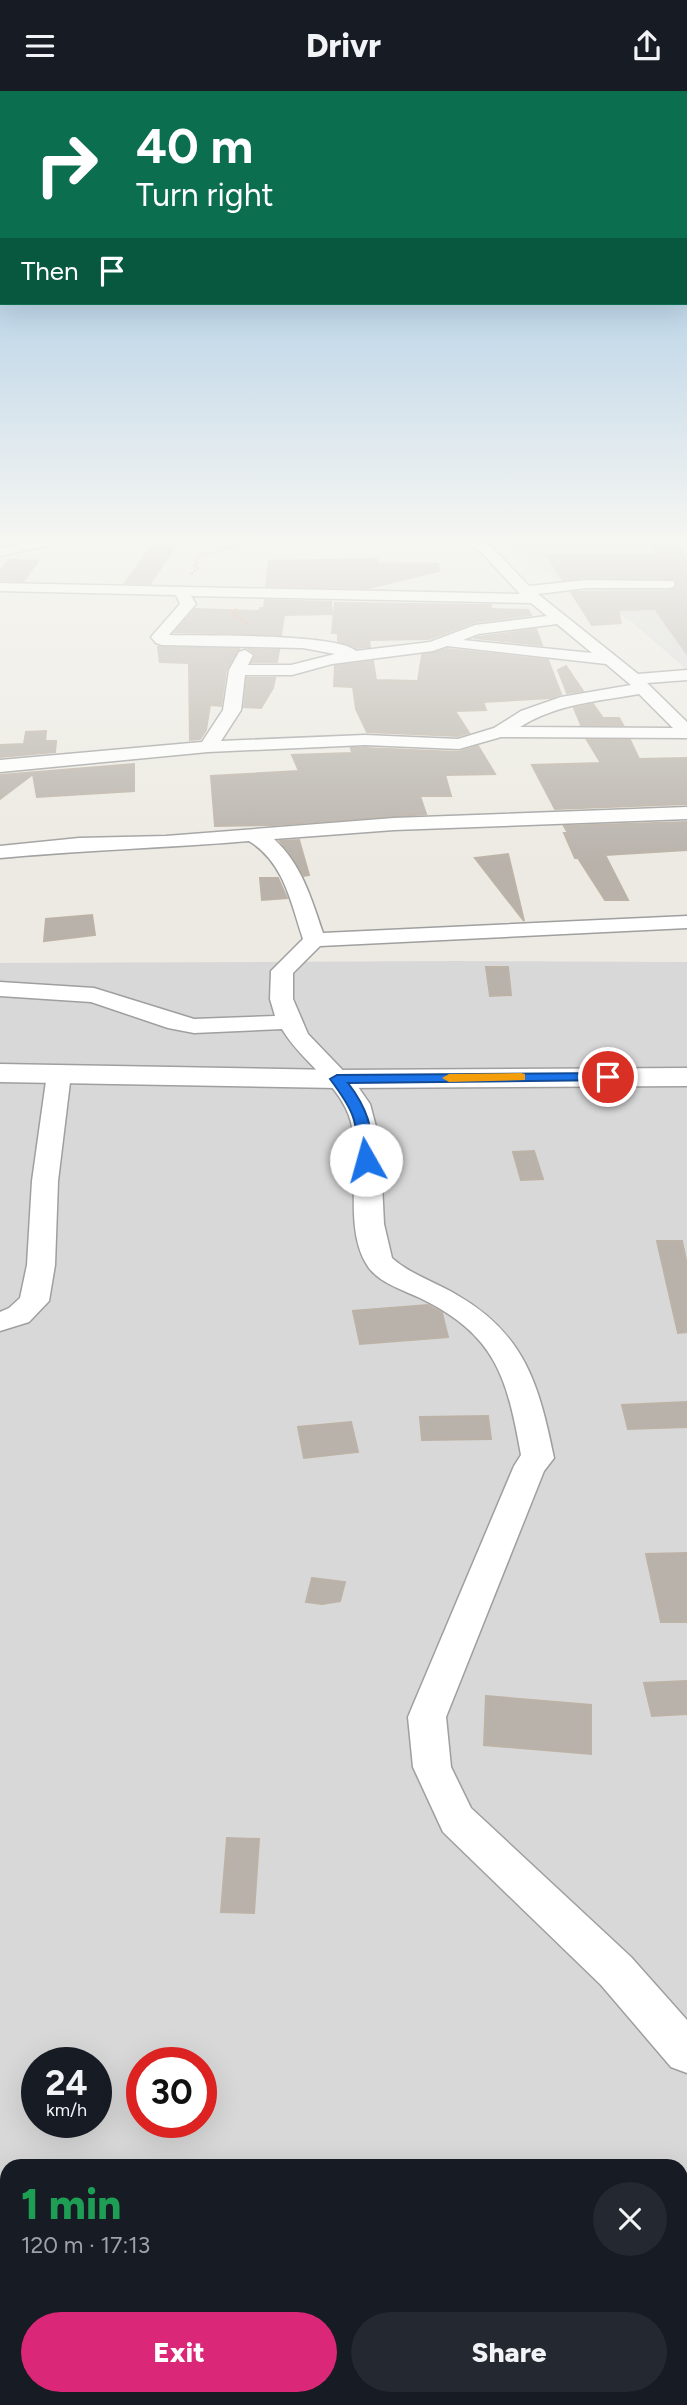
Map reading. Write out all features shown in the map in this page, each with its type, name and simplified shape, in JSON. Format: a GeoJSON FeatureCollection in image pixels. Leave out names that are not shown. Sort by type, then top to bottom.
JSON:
{"type":"FeatureCollection","features":[{"type":"Feature","properties":{"kind":"street"},"geometry":{"type":"LineString","coordinates":[[208,747],[232,710],[237,670],[245,655],[255,648]]}},
{"type":"Feature","properties":{"kind":"street"},"geometry":{"type":"LineString","coordinates":[[334,648],[361,655]]}},
{"type":"Feature","properties":{"kind":"street"},"geometry":{"type":"LineString","coordinates":[[237,670],[284,671],[410,648]]}},
{"type":"Feature","properties":{"kind":"street"},"geometry":{"type":"LineString","coordinates":[[493,648],[611,660]]}},
{"type":"Feature","properties":{"kind":"street"},"geometry":{"type":"LineString","coordinates":[[597,648],[639,683],[687,732]]}},
{"type":"Feature","properties":{"kind":"street"},"geometry":{"type":"LineString","coordinates":[[0,766],[208,747],[365,740],[460,744],[500,732],[527,715],[567,701],[639,683],[687,675]]}},
{"type":"Feature","properties":{"kind":"street"},"geometry":{"type":"LineString","coordinates":[[500,732],[687,732]]}},
{"type":"Feature","properties":{"kind":"street"},"geometry":{"type":"LineString","coordinates":[[0,852],[79,844],[166,842],[394,824],[687,813]]}},
{"type":"Feature","properties":{"kind":"street"},"geometry":{"type":"LineString","coordinates":[[252,835],[270,843],[300,891],[314,940]]}},
{"type":"Feature","properties":{"kind":"street"},"geometry":{"type":"LineString","coordinates":[[687,922],[314,940],[282,971],[281,999],[289,1022],[316,1059],[358,1105],[363,1126],[370,1227],[379,1262],[394,1274],[464,1311],[502,1343],[511,1357],[529,1409],[538,1458],[530,1466],[427,1717],[432,1767],[457,1820],[616,1971],[687,2052]]}},
{"type":"Feature","properties":{"kind":"street"},"geometry":{"type":"LineString","coordinates":[[0,989],[94,995],[176,1023],[194,1026],[289,1022]]}},
{"type":"Feature","properties":{"kind":"street"},"geometry":{"type":"LineString","coordinates":[[0,1073],[337,1079],[687,1077]]}},
{"type":"Feature","properties":{"kind":"street"},"geometry":{"type":"LineString","coordinates":[[0,1322],[19,1315],[34,1301],[41,1265],[48,1149],[59,1074]]}},
{"type":"Feature","properties":{"kind":"shaded area"},"geometry":{"type":"Polygon","coordinates":[[[662,648],[687,648],[687,670],[662,648]]]}},
{"type":"Feature","properties":{"kind":"shaded area"},"geometry":{"type":"Polygon","coordinates":[[[687,962],[687,2159],[0,2159],[0,963],[687,962]]]}},
{"type":"Feature","properties":{"kind":"building"},"geometry":{"type":"Polygon","coordinates":[[[158,648],[239,649],[226,670],[221,706],[210,705],[206,730],[200,739],[190,740],[189,663],[160,662],[158,648]]]}},
{"type":"Feature","properties":{"kind":"building"},"geometry":{"type":"Polygon","coordinates":[[[249,649],[279,650],[277,662],[252,662],[256,654],[249,649]]]}},
{"type":"Feature","properties":{"kind":"building"},"geometry":{"type":"Polygon","coordinates":[[[447,649],[548,660],[561,694],[551,698],[483,702],[486,710],[455,711],[469,733],[458,736],[367,732],[356,709],[353,687],[334,686],[335,666],[373,661],[376,680],[418,681],[422,655],[447,649]]]}},
{"type":"Feature","properties":{"kind":"building"},"geometry":{"type":"Polygon","coordinates":[[[566,666],[583,691],[567,693],[558,670],[566,666]]]}},
{"type":"Feature","properties":{"kind":"building"},"geometry":{"type":"Polygon","coordinates":[[[247,678],[275,678],[273,688],[261,708],[244,707],[247,678]]]}},
{"type":"Feature","properties":{"kind":"building"},"geometry":{"type":"Polygon","coordinates":[[[593,704],[603,718],[619,718],[623,725],[581,725],[574,708],[593,704]]]}},
{"type":"Feature","properties":{"kind":"building"},"geometry":{"type":"Polygon","coordinates":[[[46,731],[45,741],[56,741],[55,752],[0,757],[0,745],[24,744],[26,732],[46,731]]]}},
{"type":"Feature","properties":{"kind":"building"},"geometry":{"type":"Polygon","coordinates":[[[587,740],[630,740],[639,759],[687,758],[687,804],[555,809],[532,765],[601,763],[587,740]]]}},
{"type":"Feature","properties":{"kind":"building"},"geometry":{"type":"Polygon","coordinates":[[[478,746],[495,774],[445,775],[451,796],[420,796],[426,814],[274,825],[215,826],[211,776],[299,771],[292,755],[352,753],[351,748],[459,752],[478,746]]]}},
{"type":"Feature","properties":{"kind":"building"},"geometry":{"type":"Polygon","coordinates":[[[134,764],[134,791],[37,797],[33,774],[0,799],[0,775],[134,764]]]}},
{"type":"Feature","properties":{"kind":"building"},"geometry":{"type":"Polygon","coordinates":[[[687,822],[687,850],[605,855],[628,900],[605,900],[578,858],[575,858],[564,833],[568,833],[564,826],[687,822]]]}},
{"type":"Feature","properties":{"kind":"building"},"geometry":{"type":"Polygon","coordinates":[[[299,840],[309,875],[304,876],[280,841],[299,840]]]}},
{"type":"Feature","properties":{"kind":"building"},"geometry":{"type":"Polygon","coordinates":[[[508,854],[524,921],[475,858],[508,854]]]}},
{"type":"Feature","properties":{"kind":"building"},"geometry":{"type":"Polygon","coordinates":[[[260,878],[278,878],[287,898],[262,900],[260,878]]]}},
{"type":"Feature","properties":{"kind":"building"},"geometry":{"type":"Polygon","coordinates":[[[92,915],[95,935],[44,941],[46,919],[92,915]]]}},
{"type":"Feature","properties":{"kind":"building"},"geometry":{"type":"Polygon","coordinates":[[[486,967],[508,967],[511,995],[490,996],[486,967]]]}},
{"type":"Feature","properties":{"kind":"building"},"geometry":{"type":"Polygon","coordinates":[[[534,1151],[543,1179],[521,1180],[513,1152],[534,1151]]]}},
{"type":"Feature","properties":{"kind":"building"},"geometry":{"type":"Polygon","coordinates":[[[657,1241],[682,1241],[687,1265],[687,1332],[678,1333],[657,1241]]]}},
{"type":"Feature","properties":{"kind":"building"},"geometry":{"type":"Polygon","coordinates":[[[428,1305],[442,1313],[448,1337],[360,1344],[353,1311],[428,1305]]]}},
{"type":"Feature","properties":{"kind":"building"},"geometry":{"type":"Polygon","coordinates":[[[687,1402],[687,1427],[628,1429],[622,1405],[687,1402]]]}},
{"type":"Feature","properties":{"kind":"building"},"geometry":{"type":"Polygon","coordinates":[[[488,1416],[491,1439],[422,1440],[420,1417],[488,1416]]]}},
{"type":"Feature","properties":{"kind":"building"},"geometry":{"type":"Polygon","coordinates":[[[351,1422],[358,1452],[304,1458],[298,1427],[351,1422]]]}},
{"type":"Feature","properties":{"kind":"building"},"geometry":{"type":"Polygon","coordinates":[[[687,1553],[687,1622],[661,1622],[646,1554],[687,1553]]]}},
{"type":"Feature","properties":{"kind":"building"},"geometry":{"type":"Polygon","coordinates":[[[312,1578],[345,1582],[340,1601],[322,1604],[306,1602],[312,1578]]]}},
{"type":"Feature","properties":{"kind":"building"},"geometry":{"type":"Polygon","coordinates":[[[687,1681],[687,1714],[652,1716],[644,1683],[687,1681]]]}},
{"type":"Feature","properties":{"kind":"building"},"geometry":{"type":"Polygon","coordinates":[[[486,1696],[591,1705],[591,1754],[484,1745],[486,1696]]]}},
{"type":"Feature","properties":{"kind":"building"},"geometry":{"type":"Polygon","coordinates":[[[227,1838],[259,1839],[254,1913],[221,1912],[227,1838]]]}},
{"type":"Feature","properties":{"kind":"slow traffic"},"geometry":{"type":"LineString","coordinates":[[449,1078],[521,1077]]}},
{"type":"Feature","properties":{"kind":"route"},"geometry":{"type":"LineString","coordinates":[[366,1160],[365,1137],[358,1105],[337,1079],[608,1077]]}}]}
